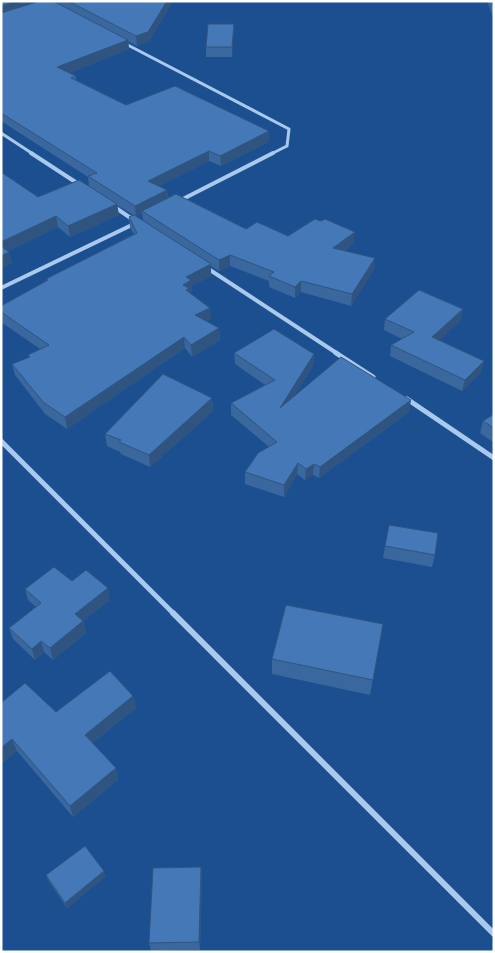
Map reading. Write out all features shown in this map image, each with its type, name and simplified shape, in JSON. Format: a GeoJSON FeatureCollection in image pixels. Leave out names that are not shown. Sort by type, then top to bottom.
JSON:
{"type":"FeatureCollection","features":[{"type":"Feature","properties":{"kind":"street"},"geometry":{"type":"LineString","coordinates":[[120,40],[289,129],[287,146],[173,204]]}},
{"type":"Feature","properties":{"kind":"street"},"geometry":{"type":"LineString","coordinates":[[1,133],[81,186]]}},
{"type":"Feature","properties":{"kind":"street"},"geometry":{"type":"LineString","coordinates":[[105,201],[146,228]]}},
{"type":"Feature","properties":{"kind":"street"},"geometry":{"type":"LineString","coordinates":[[1,288],[137,222]]}},
{"type":"Feature","properties":{"kind":"street"},"geometry":{"type":"LineString","coordinates":[[203,265],[375,378]]}},
{"type":"Feature","properties":{"kind":"street"},"geometry":{"type":"LineString","coordinates":[[399,394],[494,458]]}},
{"type":"Feature","properties":{"kind":"street"},"geometry":{"type":"LineString","coordinates":[[1,442],[494,934]]}},
{"type":"Feature","properties":{"kind":"building"},"geometry":{"type":"Polygon","coordinates":[[[1,1],[17,1],[1,6],[1,1]]]}},
{"type":"Feature","properties":{"kind":"building"},"geometry":{"type":"Polygon","coordinates":[[[40,1],[53,1],[128,40],[57,67],[76,76],[71,78],[126,105],[175,86],[269,131],[220,156],[209,151],[148,181],[167,190],[135,206],[88,176],[97,173],[1,113],[1,13],[40,1]]]}},
{"type":"Feature","properties":{"kind":"building"},"geometry":{"type":"Polygon","coordinates":[[[68,1],[167,1],[148,32],[136,36],[68,1]]]}},
{"type":"Feature","properties":{"kind":"building"},"geometry":{"type":"Polygon","coordinates":[[[208,24],[234,24],[232,47],[206,47],[208,24]]]}},
{"type":"Feature","properties":{"kind":"building"},"geometry":{"type":"Polygon","coordinates":[[[1,172],[38,197],[79,180],[117,204],[68,226],[56,216],[1,242],[1,172]]]}},
{"type":"Feature","properties":{"kind":"building"},"geometry":{"type":"Polygon","coordinates":[[[176,194],[246,229],[257,222],[288,236],[315,219],[321,221],[325,219],[355,232],[333,248],[375,258],[352,294],[301,281],[295,287],[269,276],[274,272],[230,255],[219,260],[142,211],[176,194]]]}},
{"type":"Feature","properties":{"kind":"building"},"geometry":{"type":"Polygon","coordinates":[[[134,215],[211,264],[186,277],[191,280],[183,285],[189,288],[186,290],[210,308],[195,315],[219,328],[191,345],[184,337],[65,417],[43,402],[12,364],[30,357],[28,355],[49,345],[1,312],[1,306],[48,280],[46,279],[137,233],[129,217],[134,215]]]}},
{"type":"Feature","properties":{"kind":"building"},"geometry":{"type":"Polygon","coordinates":[[[1,246],[9,252],[1,256],[1,246]]]}},
{"type":"Feature","properties":{"kind":"building"},"geometry":{"type":"Polygon","coordinates":[[[419,290],[463,309],[432,337],[484,361],[465,380],[391,345],[414,332],[385,319],[419,290]]]}},
{"type":"Feature","properties":{"kind":"building"},"geometry":{"type":"Polygon","coordinates":[[[274,329],[314,354],[280,408],[341,357],[411,400],[320,467],[314,464],[306,469],[298,463],[284,485],[245,472],[258,453],[277,442],[231,403],[275,380],[234,353],[274,329]]]}},
{"type":"Feature","properties":{"kind":"building"},"geometry":{"type":"Polygon","coordinates":[[[163,374],[212,398],[149,455],[105,434],[163,374]]]}},
{"type":"Feature","properties":{"kind":"building"},"geometry":{"type":"Polygon","coordinates":[[[494,414],[494,428],[483,421],[494,414]]]}},
{"type":"Feature","properties":{"kind":"building"},"geometry":{"type":"Polygon","coordinates":[[[389,525],[438,533],[435,555],[385,546],[389,525]]]}},
{"type":"Feature","properties":{"kind":"building"},"geometry":{"type":"Polygon","coordinates":[[[54,567],[72,581],[86,570],[108,588],[75,614],[83,621],[50,648],[41,641],[32,649],[9,628],[41,603],[25,589],[54,567]]]}},
{"type":"Feature","properties":{"kind":"building"},"geometry":{"type":"Polygon","coordinates":[[[286,605],[383,624],[373,680],[272,659],[286,605]]]}},
{"type":"Feature","properties":{"kind":"building"},"geometry":{"type":"Polygon","coordinates":[[[110,671],[133,696],[85,735],[116,768],[70,806],[12,739],[1,748],[1,703],[25,683],[56,712],[110,671]]]}},
{"type":"Feature","properties":{"kind":"building"},"geometry":{"type":"Polygon","coordinates":[[[85,846],[104,871],[65,903],[46,875],[85,846]]]}},
{"type":"Feature","properties":{"kind":"building"},"geometry":{"type":"Polygon","coordinates":[[[201,867],[199,942],[149,943],[153,868],[201,867]]]}}]}
